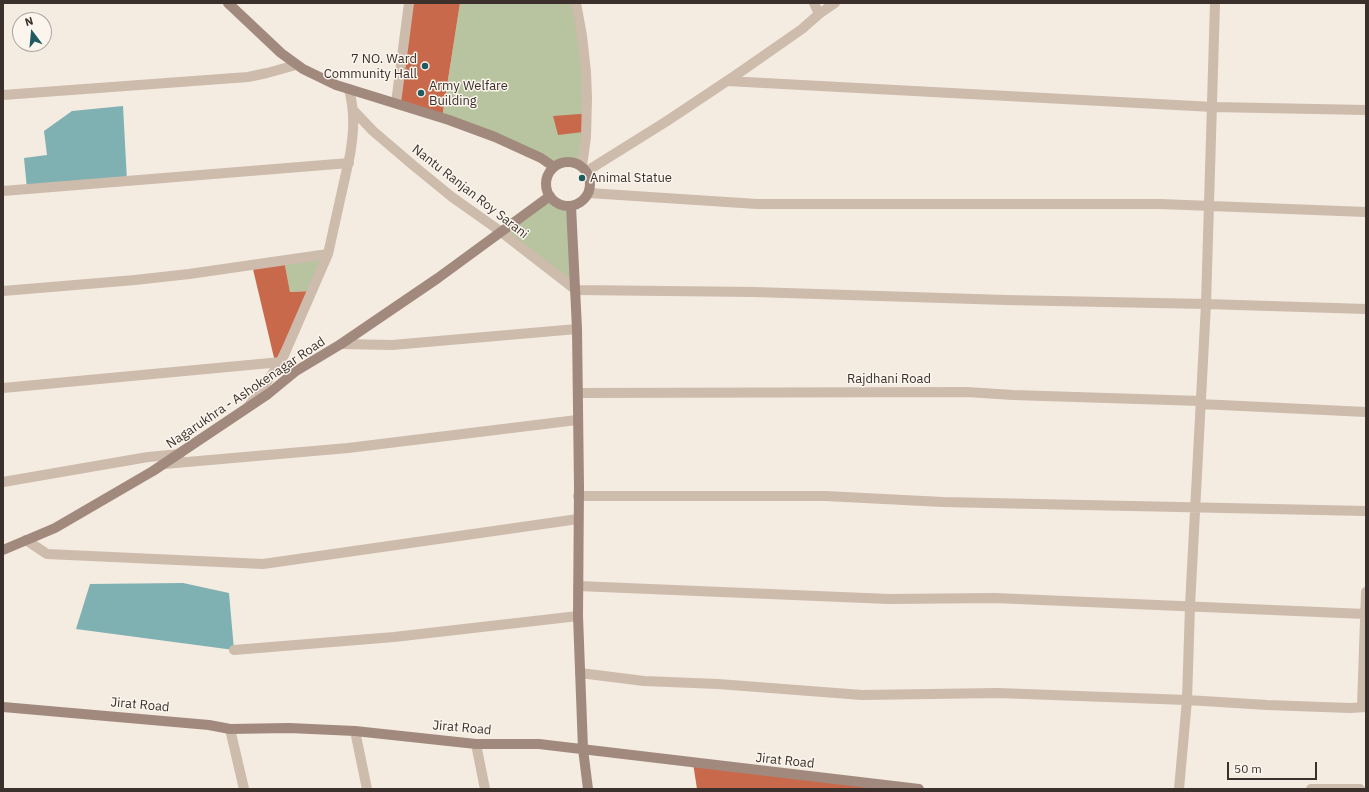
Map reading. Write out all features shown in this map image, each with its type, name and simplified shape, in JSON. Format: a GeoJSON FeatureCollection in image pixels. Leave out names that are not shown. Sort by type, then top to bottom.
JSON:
{"type":"FeatureCollection","features":[{"type":"Feature","properties":{"kind":"main road"},"geometry":{"type":"LineString","coordinates":[[228,3],[265,39],[296,65],[336,85],[396,103],[495,137],[541,158],[554,167]]}},
{"type":"Feature","properties":{"kind":"main road"},"geometry":{"type":"LineString","coordinates":[[568,162],[575,163],[584,169],[590,178],[589,193],[584,199],[571,206],[564,206],[550,196],[546,186],[547,179],[554,167],[568,162]]}},
{"type":"Feature","properties":{"kind":"main road","name":"Nagarukhra - Ashokenagar Road"},"geometry":{"type":"LineString","coordinates":[[3,550],[68,521],[180,454],[268,394],[296,371],[341,344],[438,278],[500,231],[550,196]]}},
{"type":"Feature","properties":{"kind":"main road"},"geometry":{"type":"LineString","coordinates":[[571,206],[577,329],[578,616],[583,749],[588,789]]}},
{"type":"Feature","properties":{"kind":"main road","name":"Jirat Road"},"geometry":{"type":"LineString","coordinates":[[3,707],[209,725],[230,729],[289,728],[355,731],[476,744],[539,744],[763,772],[919,789]]}},
{"type":"Feature","properties":{"kind":"street"},"geometry":{"type":"LineString","coordinates":[[396,103],[410,3]]}},
{"type":"Feature","properties":{"kind":"street"},"geometry":{"type":"LineString","coordinates":[[576,3],[582,36],[586,72],[587,98],[584,169]]}},
{"type":"Feature","properties":{"kind":"street"},"geometry":{"type":"LineString","coordinates":[[814,3],[819,14]]}},
{"type":"Feature","properties":{"kind":"street"},"geometry":{"type":"LineString","coordinates":[[584,169],[727,81],[802,29],[819,14],[835,3]]}},
{"type":"Feature","properties":{"kind":"street"},"geometry":{"type":"LineString","coordinates":[[1179,789],[1187,700],[1190,606],[1206,304],[1216,3]]}},
{"type":"Feature","properties":{"kind":"street"},"geometry":{"type":"LineString","coordinates":[[3,95],[248,77],[296,65]]}},
{"type":"Feature","properties":{"kind":"street"},"geometry":{"type":"LineString","coordinates":[[727,81],[1213,107],[1366,110]]}},
{"type":"Feature","properties":{"kind":"street"},"geometry":{"type":"LineString","coordinates":[[249,407],[280,362],[328,254],[353,140],[353,110],[349,89]]}},
{"type":"Feature","properties":{"kind":"street","name":"Nantu Ranjan Roy Sarani"},"geometry":{"type":"LineString","coordinates":[[353,110],[373,131],[452,198],[500,231],[576,290]]}},
{"type":"Feature","properties":{"kind":"street"},"geometry":{"type":"LineString","coordinates":[[3,191],[349,163]]}},
{"type":"Feature","properties":{"kind":"street"},"geometry":{"type":"LineString","coordinates":[[589,193],[757,204],[1160,204],[1366,212]]}},
{"type":"Feature","properties":{"kind":"street"},"geometry":{"type":"LineString","coordinates":[[3,291],[189,274],[328,254]]}},
{"type":"Feature","properties":{"kind":"street"},"geometry":{"type":"LineString","coordinates":[[576,290],[754,292],[1366,309]]}},
{"type":"Feature","properties":{"kind":"street"},"geometry":{"type":"LineString","coordinates":[[341,344],[392,345],[577,329]]}},
{"type":"Feature","properties":{"kind":"street"},"geometry":{"type":"LineString","coordinates":[[3,388],[280,362],[296,371]]}},
{"type":"Feature","properties":{"kind":"street","name":"Rajdhani Road"},"geometry":{"type":"LineString","coordinates":[[578,393],[967,392],[1366,412]]}},
{"type":"Feature","properties":{"kind":"street"},"geometry":{"type":"LineString","coordinates":[[164,464],[348,448],[577,420]]}},
{"type":"Feature","properties":{"kind":"street"},"geometry":{"type":"LineString","coordinates":[[3,482],[148,456],[180,454]]}},
{"type":"Feature","properties":{"kind":"street"},"geometry":{"type":"LineString","coordinates":[[578,496],[825,496],[943,502],[1366,510]]}},
{"type":"Feature","properties":{"kind":"street"},"geometry":{"type":"LineString","coordinates":[[26,540],[47,554],[263,564],[578,519]]}},
{"type":"Feature","properties":{"kind":"street"},"geometry":{"type":"LineString","coordinates":[[578,586],[889,598],[995,598],[1365,614]]}},
{"type":"Feature","properties":{"kind":"street"},"geometry":{"type":"LineString","coordinates":[[580,673],[644,681],[718,684],[862,695],[998,693],[1187,700],[1267,705],[1350,708],[1364,707],[1366,592]]}},
{"type":"Feature","properties":{"kind":"street"},"geometry":{"type":"LineString","coordinates":[[234,650],[394,637],[578,616]]}},
{"type":"Feature","properties":{"kind":"street"},"geometry":{"type":"LineString","coordinates":[[230,729],[244,789]]}},
{"type":"Feature","properties":{"kind":"street"},"geometry":{"type":"LineString","coordinates":[[355,731],[367,789]]}},
{"type":"Feature","properties":{"kind":"street"},"geometry":{"type":"LineString","coordinates":[[476,744],[485,789]]}},
{"type":"Feature","properties":{"kind":"street"},"geometry":{"type":"LineString","coordinates":[[1312,789],[1360,789]]}},
{"type":"Feature","properties":{"kind":"green space"},"geometry":{"type":"Polygon","coordinates":[[[460,3],[576,3],[586,72],[582,166],[567,162],[561,163],[554,167],[442,118],[460,3]]]}},
{"type":"Feature","properties":{"kind":"green space"},"geometry":{"type":"Polygon","coordinates":[[[550,196],[571,206],[576,290],[500,231],[550,196]]]}},
{"type":"Feature","properties":{"kind":"green space"},"geometry":{"type":"Polygon","coordinates":[[[328,254],[311,291],[290,292],[284,260],[328,254]]]}},
{"type":"Feature","properties":{"kind":"water"},"geometry":{"type":"Polygon","coordinates":[[[123,106],[127,181],[27,189],[24,158],[47,155],[44,131],[72,111],[123,106]]]}},
{"type":"Feature","properties":{"kind":"water"},"geometry":{"type":"Polygon","coordinates":[[[183,583],[229,593],[234,650],[76,629],[90,584],[183,583]]]}},
{"type":"Feature","properties":{"kind":"building"},"geometry":{"type":"Polygon","coordinates":[[[409,3],[460,3],[442,118],[396,103],[409,3]]]}},
{"type":"Feature","properties":{"kind":"building"},"geometry":{"type":"Polygon","coordinates":[[[583,114],[583,132],[558,135],[553,116],[583,114]]]}},
{"type":"Feature","properties":{"kind":"building"},"geometry":{"type":"Polygon","coordinates":[[[284,260],[290,292],[311,291],[275,362],[252,265],[284,260]]]}},
{"type":"Feature","properties":{"kind":"building"},"geometry":{"type":"Polygon","coordinates":[[[693,763],[868,783],[867,789],[697,789],[693,763]]]}},
{"type":"Feature","properties":{"kind":"place","name":"7 NO. Ward Community Hall"},"geometry":{"type":"Point","coordinates":[425,66]}},
{"type":"Feature","properties":{"kind":"place","name":"Army Welfare Building"},"geometry":{"type":"Point","coordinates":[421,93]}},
{"type":"Feature","properties":{"kind":"place","name":"Animal Statue"},"geometry":{"type":"Point","coordinates":[582,178]}}]}
